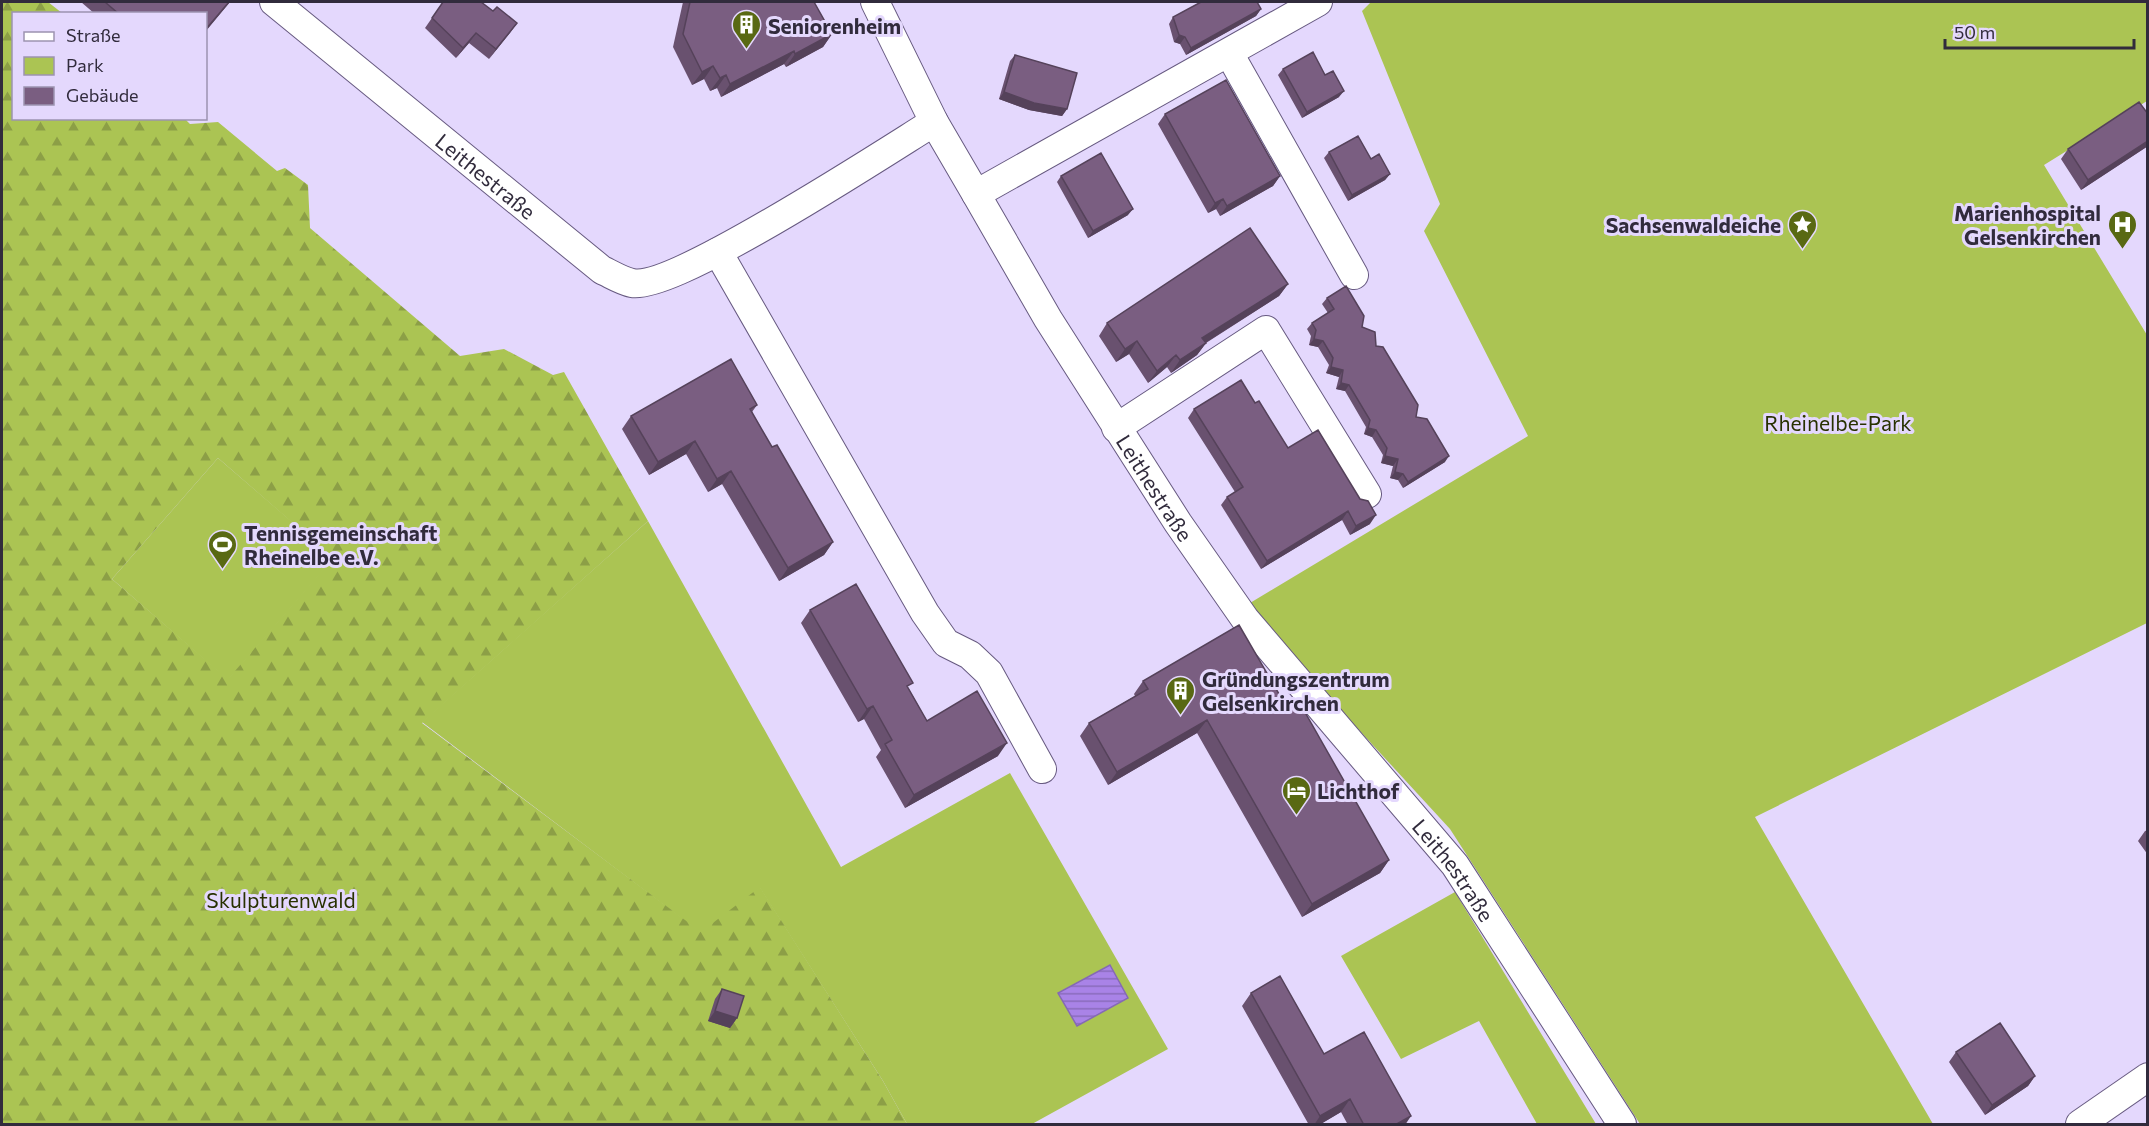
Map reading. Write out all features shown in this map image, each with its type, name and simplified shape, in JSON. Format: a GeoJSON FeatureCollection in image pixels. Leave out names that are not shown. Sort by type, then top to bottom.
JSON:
{"type":"FeatureCollection","features":[{"type":"Feature","properties":{"kind":"street","name":"Leithestraße"},"geometry":{"type":"LineString","coordinates":[[274,2],[602,270],[633,283],[673,274],[718,252],[934,122]]}},
{"type":"Feature","properties":{"kind":"street","name":"Leithestraße"},"geometry":{"type":"LineString","coordinates":[[875,2],[934,122],[1048,320],[1116,428],[1245,619],[1455,865],[1622,1125]]}},
{"type":"Feature","properties":{"kind":"street"},"geometry":{"type":"LineString","coordinates":[[976,194],[1318,2]]}},
{"type":"Feature","properties":{"kind":"street"},"geometry":{"type":"LineString","coordinates":[[1229,53],[1354,275]]}},
{"type":"Feature","properties":{"kind":"street"},"geometry":{"type":"LineString","coordinates":[[718,252],[925,614],[946,643],[970,655],[989,673],[1042,770]]}},
{"type":"Feature","properties":{"kind":"street","name":"Leithestraße"},"geometry":{"type":"LineString","coordinates":[[1116,428],[1266,330],[1367,494]]}},
{"type":"Feature","properties":{"kind":"street"},"geometry":{"type":"LineString","coordinates":[[2080,1125],[2148,1077]]}},
{"type":"Feature","properties":{"kind":"green space","name":"Skulpturenwald"},"geometry":{"type":"Polygon","coordinates":[[[2,2],[48,2],[61,12],[12,12],[12,120],[186,120],[190,124],[218,122],[277,171],[285,168],[308,185],[310,228],[460,356],[504,349],[553,375],[564,372],[648,521],[422,723],[701,932],[760,887],[883,1081],[907,1124],[2,1124],[2,2]],[[218,458],[112,579],[228,679],[333,558],[218,458]]]}},
{"type":"Feature","properties":{"kind":"green space","name":"Rheinelbe-Park"},"geometry":{"type":"Polygon","coordinates":[[[1371,2],[2147,2],[2147,101],[2044,165],[2147,335],[2147,623],[1755,817],[1933,1124],[1640,1124],[1450,829],[1245,606],[1528,436],[1424,231],[1440,204],[1362,11],[1371,2]]]}},
{"type":"Feature","properties":{"kind":"green space","name":"Tennisgemeinschaft Rheinelbe e.V."},"geometry":{"type":"Polygon","coordinates":[[[218,458],[334,558],[228,680],[112,579],[218,458]]]}},
{"type":"Feature","properties":{"kind":"green space"},"geometry":{"type":"Polygon","coordinates":[[[648,521],[841,867],[1010,773],[1168,1049],[1032,1124],[907,1124],[883,1081],[760,888],[701,933],[422,722],[648,521]]]}},
{"type":"Feature","properties":{"kind":"green space"},"geometry":{"type":"Polygon","coordinates":[[[1455,892],[1596,1124],[1537,1124],[1479,1021],[1401,1059],[1341,956],[1455,892]]]}},
{"type":"Feature","properties":{"kind":"shaded area"},"geometry":{"type":"Polygon","coordinates":[[[1110,965],[1128,998],[1077,1026],[1058,993],[1110,965]]]}},
{"type":"Feature","properties":{"kind":"building"},"geometry":{"type":"Polygon","coordinates":[[[105,2],[229,2],[207,28],[207,12],[117,12],[105,2]]]}},
{"type":"Feature","properties":{"kind":"building"},"geometry":{"type":"Polygon","coordinates":[[[443,2],[481,2],[493,11],[497,7],[517,23],[496,49],[476,33],[463,48],[432,18],[443,2]]]}},
{"type":"Feature","properties":{"kind":"building","name":"Seniorenheim"},"geometry":{"type":"Polygon","coordinates":[[[690,2],[814,2],[832,34],[730,84],[726,75],[720,78],[713,66],[702,72],[683,34],[690,2]]]}},
{"type":"Feature","properties":{"kind":"building"},"geometry":{"type":"Polygon","coordinates":[[[1201,2],[1257,2],[1261,9],[1191,48],[1185,37],[1179,35],[1173,17],[1201,2]]]}},
{"type":"Feature","properties":{"kind":"building"},"geometry":{"type":"Polygon","coordinates":[[[1313,52],[1325,75],[1333,71],[1344,91],[1307,112],[1283,69],[1313,52]]]}},
{"type":"Feature","properties":{"kind":"building"},"geometry":{"type":"Polygon","coordinates":[[[1015,55],[1077,73],[1067,109],[1034,103],[1004,92],[1015,55]]]}},
{"type":"Feature","properties":{"kind":"building"},"geometry":{"type":"Polygon","coordinates":[[[1226,80],[1280,176],[1227,206],[1223,199],[1215,203],[1165,114],[1226,80]]]}},
{"type":"Feature","properties":{"kind":"building"},"geometry":{"type":"Polygon","coordinates":[[[2139,102],[2148,114],[2148,141],[2088,180],[2068,149],[2139,102]]]}},
{"type":"Feature","properties":{"kind":"building"},"geometry":{"type":"Polygon","coordinates":[[[1358,136],[1371,159],[1379,154],[1390,174],[1352,195],[1329,152],[1358,136]]]}},
{"type":"Feature","properties":{"kind":"building"},"geometry":{"type":"Polygon","coordinates":[[[1101,153],[1133,209],[1093,231],[1061,176],[1101,153]]]}},
{"type":"Feature","properties":{"kind":"building"},"geometry":{"type":"Polygon","coordinates":[[[1250,228],[1288,284],[1202,338],[1206,343],[1180,360],[1176,355],[1157,371],[1137,341],[1125,349],[1107,323],[1250,228]]]}},
{"type":"Feature","properties":{"kind":"building"},"geometry":{"type":"Polygon","coordinates":[[[1346,286],[1364,316],[1362,327],[1375,332],[1376,346],[1383,347],[1418,405],[1416,417],[1427,419],[1449,456],[1408,482],[1403,474],[1395,472],[1398,459],[1385,456],[1387,448],[1376,430],[1368,428],[1370,420],[1349,385],[1341,383],[1343,370],[1331,367],[1333,358],[1323,341],[1314,339],[1316,330],[1312,323],[1334,309],[1327,298],[1346,286]]]}},
{"type":"Feature","properties":{"kind":"building"},"geometry":{"type":"Polygon","coordinates":[[[731,359],[757,405],[750,409],[772,447],[777,445],[833,542],[788,568],[731,471],[717,479],[695,441],[658,462],[631,416],[731,359]]]}},
{"type":"Feature","properties":{"kind":"building"},"geometry":{"type":"Polygon","coordinates":[[[1241,380],[1255,403],[1259,401],[1288,448],[1318,430],[1360,499],[1368,501],[1376,515],[1356,526],[1348,511],[1267,561],[1227,497],[1243,487],[1194,409],[1241,380]]]}},
{"type":"Feature","properties":{"kind":"building"},"geometry":{"type":"Polygon","coordinates":[[[856,584],[913,683],[907,686],[927,721],[977,691],[1007,743],[914,795],[885,744],[892,740],[873,706],[867,709],[810,610],[856,584]]]}},
{"type":"Feature","properties":{"kind":"building"},"geometry":{"type":"Polygon","coordinates":[[[1239,625],[1286,706],[1298,700],[1389,860],[1312,904],[1207,720],[1117,772],[1089,723],[1148,689],[1143,681],[1239,625]]]}},
{"type":"Feature","properties":{"kind":"building"},"geometry":{"type":"Polygon","coordinates":[[[1280,976],[1324,1054],[1364,1032],[1411,1116],[1395,1125],[1364,1125],[1350,1099],[1320,1116],[1251,993],[1280,976]]]}},
{"type":"Feature","properties":{"kind":"building"},"geometry":{"type":"Polygon","coordinates":[[[722,989],[744,996],[737,1018],[715,1011],[722,989]]]}},
{"type":"Feature","properties":{"kind":"building"},"geometry":{"type":"Polygon","coordinates":[[[2000,1023],[2035,1076],[1992,1105],[1956,1052],[2000,1023]]]}},
{"type":"Feature","properties":{"kind":"place","name":"Seniorenheim"},"geometry":{"type":"Point","coordinates":[747,50]}},
{"type":"Feature","properties":{"kind":"place","name":"Sachsenwaldeiche"},"geometry":{"type":"Point","coordinates":[1802,250]}},
{"type":"Feature","properties":{"kind":"place","name":"Marienhospital Gelsenkirchen"},"geometry":{"type":"Point","coordinates":[2122,250]}},
{"type":"Feature","properties":{"kind":"place","name":"Tennisgemeinschaft Rheinelbe e.V."},"geometry":{"type":"Point","coordinates":[223,570]}},
{"type":"Feature","properties":{"kind":"place","name":"Gründungszentrum Gelsenkirchen"},"geometry":{"type":"Point","coordinates":[1181,716]}},
{"type":"Feature","properties":{"kind":"place","name":"Lichthof"},"geometry":{"type":"Point","coordinates":[1296,816]}}]}
